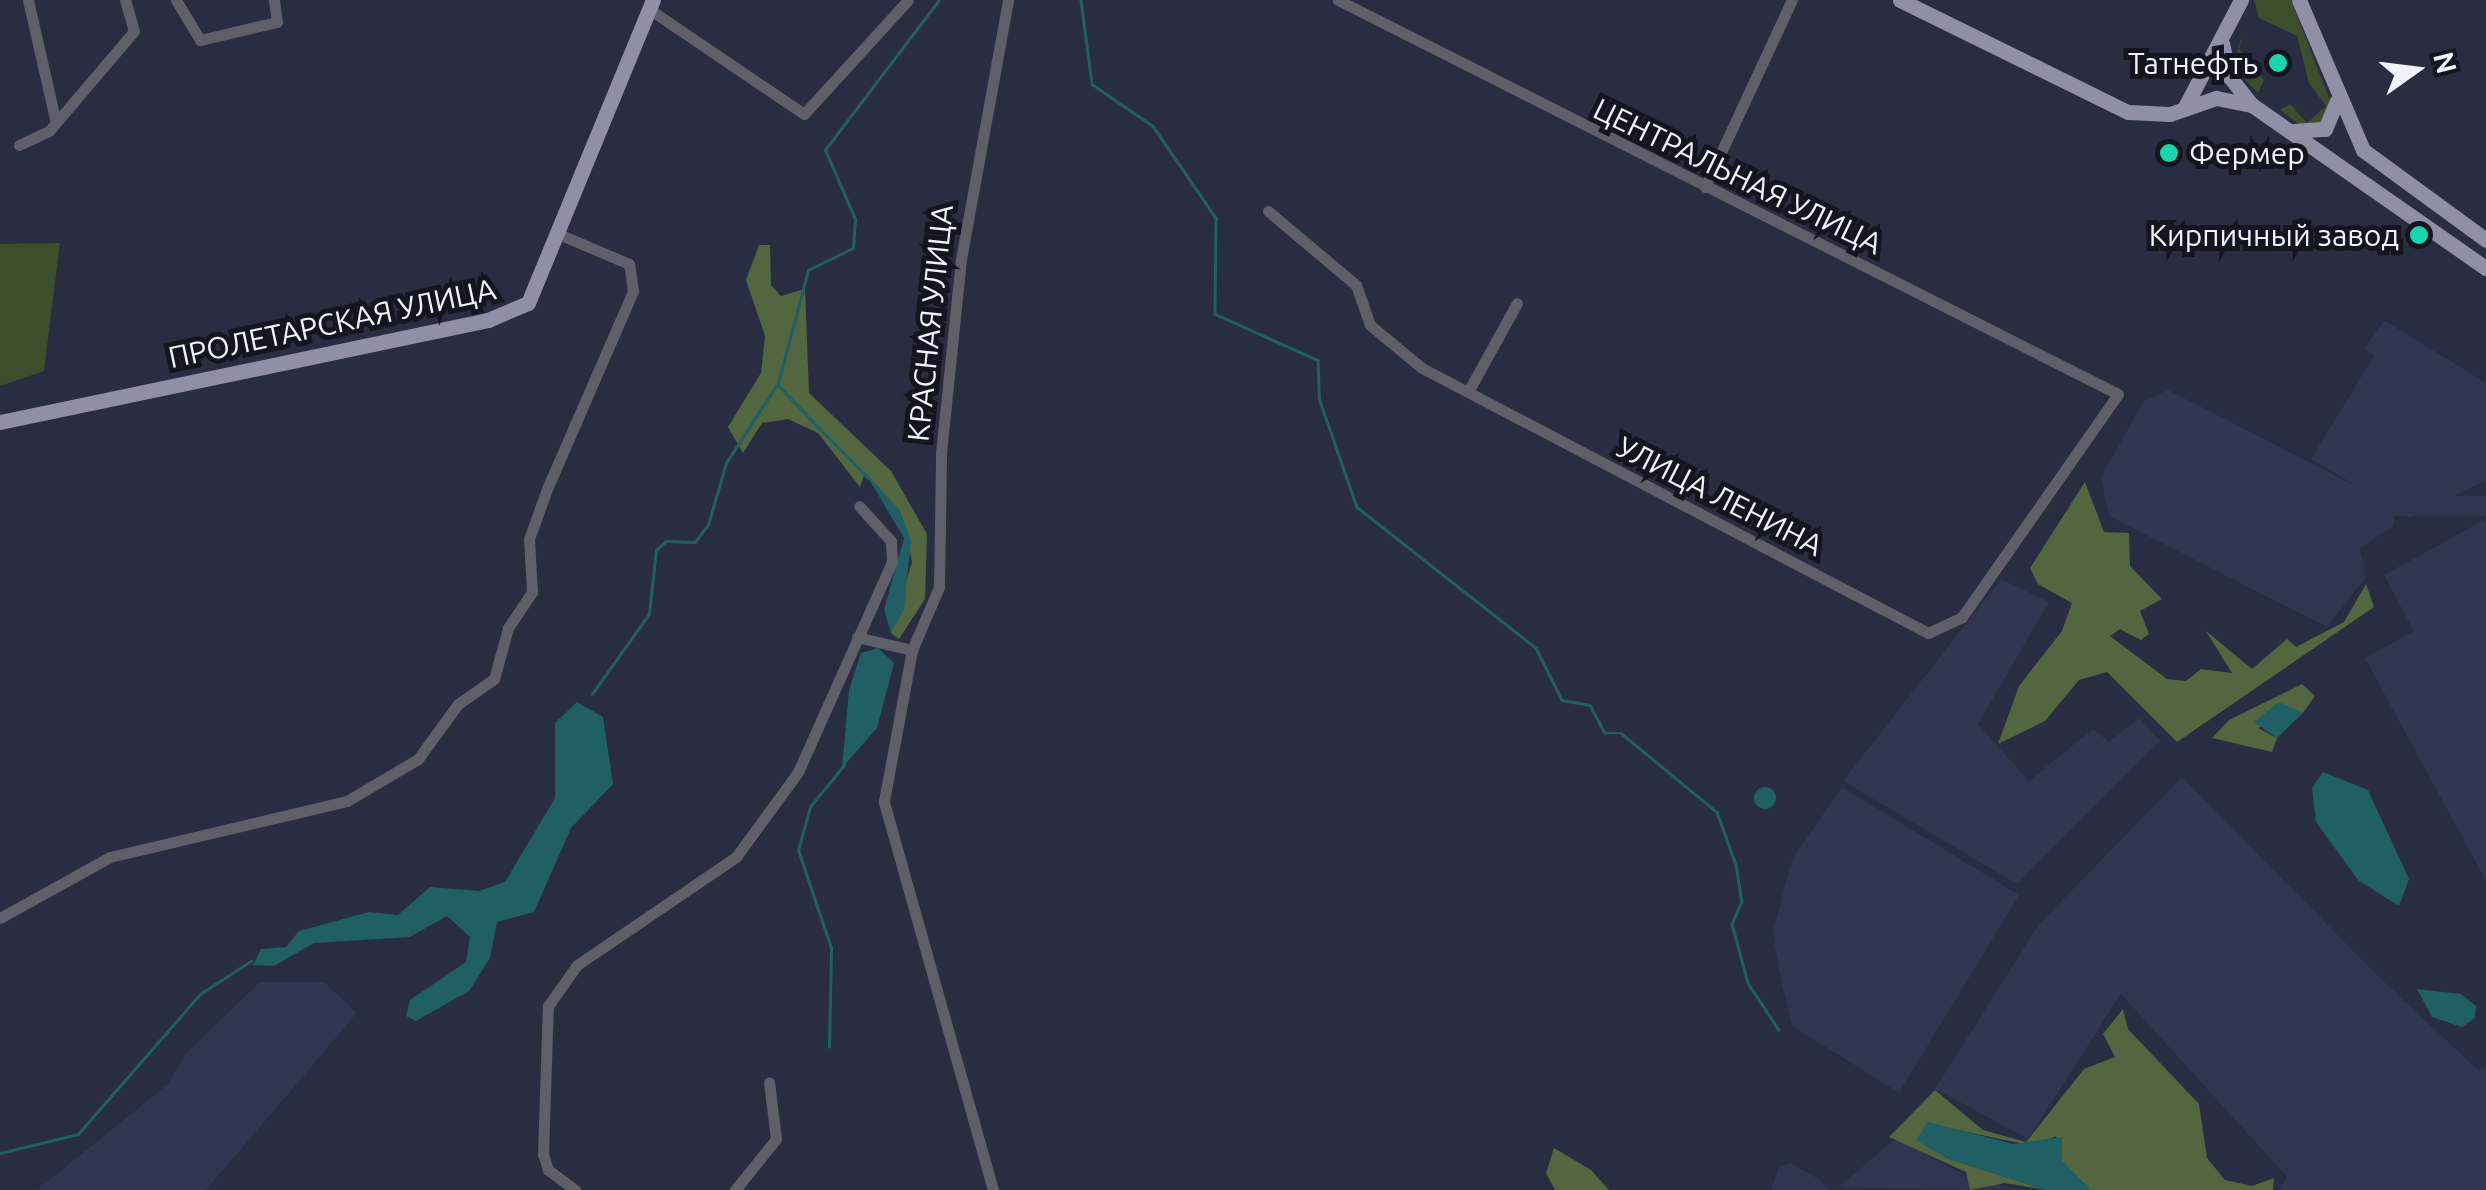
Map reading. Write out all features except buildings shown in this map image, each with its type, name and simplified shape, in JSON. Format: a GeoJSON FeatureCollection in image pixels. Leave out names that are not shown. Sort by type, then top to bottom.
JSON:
{"type":"FeatureCollection","features":[{"type":"Feature","properties":{"kind":"main road"},"geometry":{"type":"LineString","coordinates":[[1900,0],[2128,112],[2182,110],[2216,98],[2252,105]]}},
{"type":"Feature","properties":{"kind":"main road"},"geometry":{"type":"LineString","coordinates":[[2182,110],[2222,44],[2241,0]]}},
{"type":"Feature","properties":{"kind":"main road"},"geometry":{"type":"LineString","coordinates":[[2299,0],[2337,100],[2378,167],[2486,240]]}},
{"type":"Feature","properties":{"kind":"main road","name":"ПРОЛЕТАРСКАЯ УЛИЦА"},"geometry":{"type":"LineString","coordinates":[[0,422],[511,313],[541,288],[607,95],[651,4]]}},
{"type":"Feature","properties":{"kind":"main road"},"geometry":{"type":"LineString","coordinates":[[2222,44],[2229,76],[2252,105],[2486,268]]}},
{"type":"Feature","properties":{"kind":"main road"},"geometry":{"type":"LineString","coordinates":[[2290,130],[2325,128],[2337,100]]}},
{"type":"Feature","properties":{"kind":"street"},"geometry":{"type":"LineString","coordinates":[[28,0],[55,118]]}},
{"type":"Feature","properties":{"kind":"street"},"geometry":{"type":"LineString","coordinates":[[19,144],[55,118],[134,31],[125,0]]}},
{"type":"Feature","properties":{"kind":"street"},"geometry":{"type":"LineString","coordinates":[[176,0],[200,40],[277,22],[274,0]]}},
{"type":"Feature","properties":{"kind":"street"},"geometry":{"type":"LineString","coordinates":[[651,4],[804,114],[908,0]]}},
{"type":"Feature","properties":{"kind":"street","name":"КРАСНАЯ УЛИЦА"},"geometry":{"type":"LineString","coordinates":[[994,1190],[884,800],[912,650],[939,587],[941,453],[961,258],[1008,0]]}},
{"type":"Feature","properties":{"kind":"street","name":"ЦЕНТРАЛЬНАЯ УЛИЦА"},"geometry":{"type":"LineString","coordinates":[[1338,0],[2118,394],[1952,628]]}},
{"type":"Feature","properties":{"kind":"street"},"geometry":{"type":"LineString","coordinates":[[1705,187],[1792,0]]}},
{"type":"Feature","properties":{"kind":"street","name":"УЛИЦА ЛЕНИНА"},"geometry":{"type":"LineString","coordinates":[[1268,211],[1356,285],[1370,325],[1468,390],[1928,632],[1952,628]]}},
{"type":"Feature","properties":{"kind":"street"},"geometry":{"type":"LineString","coordinates":[[0,918],[110,858],[347,801],[418,758],[458,704],[494,679],[508,628],[532,592],[530,540],[542,506],[633,291],[629,264],[560,235]]}},
{"type":"Feature","properties":{"kind":"street"},"geometry":{"type":"LineString","coordinates":[[1468,390],[1517,303]]}},
{"type":"Feature","properties":{"kind":"street"},"geometry":{"type":"LineString","coordinates":[[575,1190],[548,1170],[543,1154],[548,1006],[558,984],[736,857],[798,772],[892,562],[891,541],[859,506]]}},
{"type":"Feature","properties":{"kind":"street"},"geometry":{"type":"LineString","coordinates":[[857,638],[912,650]]}},
{"type":"Feature","properties":{"kind":"street"},"geometry":{"type":"LineString","coordinates":[[735,1190],[776,1139],[768,1082]]}},
{"type":"Feature","properties":{"kind":"shaded area"},"geometry":{"type":"Polygon","coordinates":[[[2254,0],[2291,0],[2331,103],[2319,126],[2305,129],[2280,110],[2290,104],[2307,123],[2326,106],[2309,83],[2297,36],[2259,18],[2254,0]]]}},
{"type":"Feature","properties":{"kind":"shaded area"},"geometry":{"type":"Polygon","coordinates":[[[2244,28],[2239,49],[2264,80],[2258,93],[2233,67],[2244,28]]]}},
{"type":"Feature","properties":{"kind":"shaded area"},"geometry":{"type":"Polygon","coordinates":[[[60,243],[44,371],[0,386],[0,244],[60,243]]]}},
{"type":"Feature","properties":{"kind":"shaded area"},"geometry":{"type":"Polygon","coordinates":[[[759,245],[770,245],[771,285],[781,296],[805,289],[809,393],[891,471],[927,534],[925,599],[899,639],[891,633],[912,562],[900,511],[865,473],[860,487],[818,433],[788,419],[762,423],[743,453],[728,427],[761,373],[765,336],[746,280],[759,245]]]}},
{"type":"Feature","properties":{"kind":"shaded area"},"geometry":{"type":"Polygon","coordinates":[[[2384,320],[2486,383],[2486,480],[2409,518],[2393,511],[2394,525],[2360,549],[2366,577],[2327,627],[2109,516],[2101,477],[2144,401],[2168,390],[2360,488],[2311,459],[2374,356],[2365,348],[2384,320]]]}},
{"type":"Feature","properties":{"kind":"shaded area"},"geometry":{"type":"Polygon","coordinates":[[[864,471],[900,511],[911,540],[904,609],[891,633],[884,610],[904,538],[864,471]]]}},
{"type":"Feature","properties":{"kind":"shaded area"},"geometry":{"type":"Polygon","coordinates":[[[2085,482],[2104,532],[2129,533],[2130,566],[2162,599],[2140,611],[2149,634],[2141,640],[2120,629],[2110,636],[2167,679],[2186,681],[2201,669],[2232,673],[2206,631],[2252,669],[2287,639],[2296,647],[2344,622],[2366,584],[2374,607],[2177,742],[2107,672],[2079,680],[2045,721],[1998,744],[2019,686],[2062,631],[2072,603],[2038,584],[2030,568],[2085,482]]]}},
{"type":"Feature","properties":{"kind":"shaded area"},"geometry":{"type":"Polygon","coordinates":[[[2367,496],[2486,496],[2486,516],[2367,516],[2367,496]]]}},
{"type":"Feature","properties":{"kind":"shaded area"},"geometry":{"type":"Polygon","coordinates":[[[2486,519],[2486,881],[2365,658],[2414,631],[2384,575],[2486,519]]]}},
{"type":"Feature","properties":{"kind":"shaded area"},"geometry":{"type":"Polygon","coordinates":[[[2001,579],[2049,602],[1978,724],[2029,781],[2093,729],[2109,742],[2139,718],[2160,741],[2017,884],[1843,781],[2001,579]]]}},
{"type":"Feature","properties":{"kind":"shaded area"},"geometry":{"type":"Polygon","coordinates":[[[878,648],[894,663],[877,728],[842,768],[849,690],[861,653],[878,648]]]}},
{"type":"Feature","properties":{"kind":"shaded area"},"geometry":{"type":"Polygon","coordinates":[[[2302,684],[2315,696],[2303,713],[2258,728],[2277,738],[2272,752],[2212,738],[2229,720],[2302,684]]]}},
{"type":"Feature","properties":{"kind":"shaded area"},"geometry":{"type":"Polygon","coordinates":[[[577,702],[603,717],[613,784],[571,828],[534,912],[497,922],[490,958],[469,991],[416,1021],[406,1016],[410,1000],[466,962],[470,937],[447,916],[410,937],[314,943],[274,966],[253,965],[261,949],[286,947],[299,931],[369,912],[398,915],[430,887],[479,891],[505,882],[555,798],[555,723],[577,702]]]}},
{"type":"Feature","properties":{"kind":"shaded area"},"geometry":{"type":"Polygon","coordinates":[[[2279,702],[2303,713],[2277,738],[2254,722],[2279,702]]]}},
{"type":"Feature","properties":{"kind":"shaded area"},"geometry":{"type":"Polygon","coordinates":[[[2323,772],[2368,790],[2409,879],[2399,906],[2358,880],[2316,822],[2312,788],[2323,772]]]}},
{"type":"Feature","properties":{"kind":"shaded area"},"geometry":{"type":"Polygon","coordinates":[[[2182,777],[2377,975],[2479,1071],[2486,1066],[2486,1190],[2279,1190],[2287,1177],[2121,994],[2028,1139],[1935,1089],[2039,924],[2182,777]]]}},
{"type":"Feature","properties":{"kind":"shaded area"},"geometry":{"type":"Polygon","coordinates":[[[1761,787],[1769,787],[1776,798],[1769,809],[1761,809],[1754,802],[1754,794],[1761,787]]]}},
{"type":"Feature","properties":{"kind":"shaded area"},"geometry":{"type":"Polygon","coordinates":[[[1842,787],[2019,895],[1899,1093],[1792,1026],[1779,970],[1773,933],[1792,859],[1842,787]]]}},
{"type":"Feature","properties":{"kind":"shaded area"},"geometry":{"type":"Polygon","coordinates":[[[260,982],[324,982],[357,1013],[206,1190],[37,1190],[168,1084],[185,1054],[260,982]]]}},
{"type":"Feature","properties":{"kind":"shaded area"},"geometry":{"type":"Polygon","coordinates":[[[2417,989],[2461,994],[2476,1006],[2475,1018],[2462,1027],[2432,1017],[2417,989]]]}},
{"type":"Feature","properties":{"kind":"shaded area"},"geometry":{"type":"Polygon","coordinates":[[[2123,1009],[2128,1029],[2199,1104],[2207,1158],[2225,1180],[2252,1186],[2274,1178],[2273,1190],[2090,1190],[2062,1161],[2056,1136],[2033,1146],[1944,1127],[1946,1158],[2046,1190],[2005,1183],[1970,1190],[1966,1172],[1889,1137],[1935,1090],[1983,1130],[2026,1142],[2084,1069],[2115,1057],[2103,1034],[2123,1009]]]}},
{"type":"Feature","properties":{"kind":"shaded area"},"geometry":{"type":"Polygon","coordinates":[[[1928,1122],[2013,1144],[2062,1137],[2062,1161],[2090,1190],[2046,1190],[1946,1158],[1916,1140],[1928,1122]]]}},
{"type":"Feature","properties":{"kind":"shaded area"},"geometry":{"type":"Polygon","coordinates":[[[1896,1138],[1966,1176],[2022,1190],[1838,1188],[1896,1138]]]}},
{"type":"Feature","properties":{"kind":"shaded area"},"geometry":{"type":"Polygon","coordinates":[[[1554,1148],[1591,1170],[1609,1190],[1555,1190],[1546,1173],[1554,1148]]]}},
{"type":"Feature","properties":{"kind":"shaded area"},"geometry":{"type":"Polygon","coordinates":[[[1790,1163],[1831,1190],[1771,1190],[1779,1167],[1790,1163]]]}},
{"type":"Feature","properties":{"kind":"waterway"},"geometry":{"type":"LineString","coordinates":[[592,694],[649,614],[656,550],[666,541],[695,542],[708,525],[726,463],[778,383],[808,270],[853,248],[855,219],[825,150],[939,0]]}},
{"type":"Feature","properties":{"kind":"waterway"},"geometry":{"type":"LineString","coordinates":[[1081,0],[1092,84],[1153,126],[1216,218],[1215,314],[1318,360],[1319,398],[1357,507],[1536,648],[1562,700],[1590,705],[1605,733],[1621,733],[1717,812],[1736,865],[1742,901],[1732,924],[1748,983],[1779,1030]]}},
{"type":"Feature","properties":{"kind":"waterway"},"geometry":{"type":"LineString","coordinates":[[779,386],[868,478]]}},
{"type":"Feature","properties":{"kind":"waterway"},"geometry":{"type":"LineString","coordinates":[[829,1047],[831,948],[798,850],[810,807],[844,765]]}},
{"type":"Feature","properties":{"kind":"waterway"},"geometry":{"type":"LineString","coordinates":[[0,1153],[78,1134],[200,994],[251,961]]}},
{"type":"Feature","properties":{"kind":"place","name":"Татнефть"},"geometry":{"type":"Point","coordinates":[2278,63]}},
{"type":"Feature","properties":{"kind":"place","name":"Фермер"},"geometry":{"type":"Point","coordinates":[2169,153]}},
{"type":"Feature","properties":{"kind":"place","name":"Кирпичный завод"},"geometry":{"type":"Point","coordinates":[2419,235]}}]}
